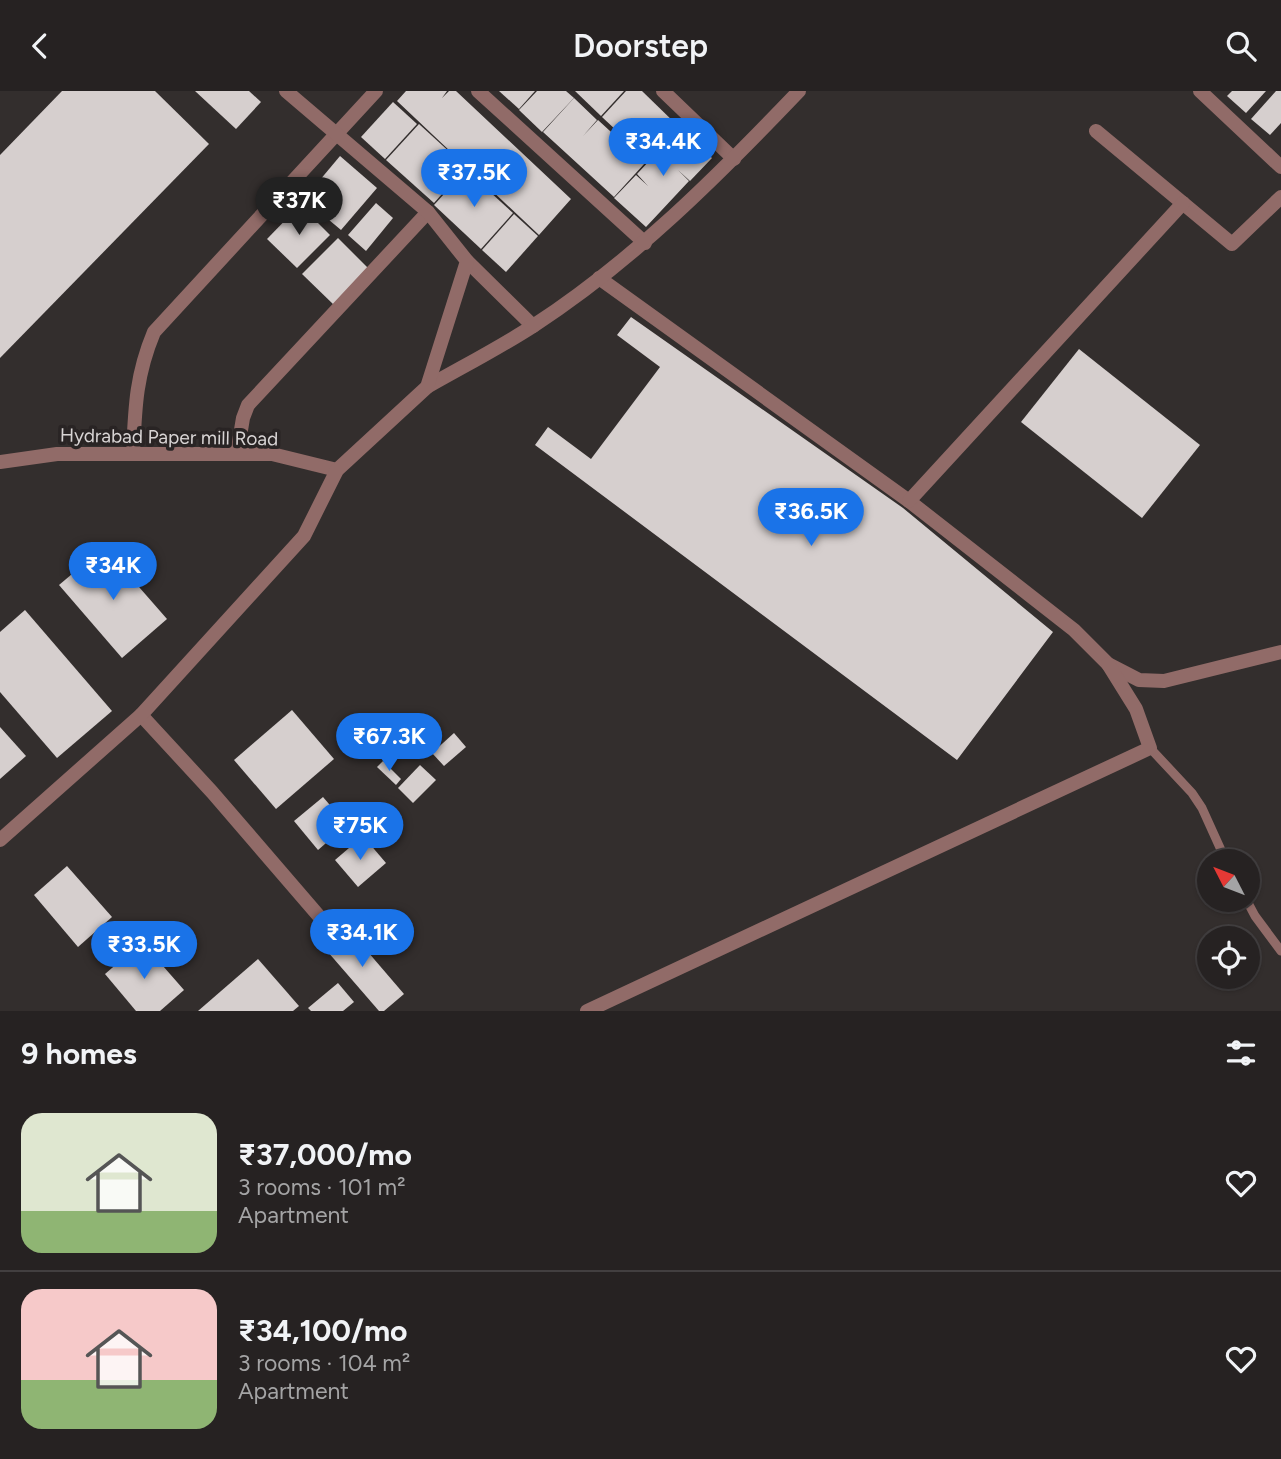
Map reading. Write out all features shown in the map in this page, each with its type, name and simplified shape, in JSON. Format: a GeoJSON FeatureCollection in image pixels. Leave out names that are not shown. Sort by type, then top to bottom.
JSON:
{"type":"FeatureCollection","features":[{"type":"Feature","properties":{"kind":"street"},"geometry":{"type":"LineString","coordinates":[[286,91],[428,212],[467,261],[533,326]]}},
{"type":"Feature","properties":{"kind":"street"},"geometry":{"type":"LineString","coordinates":[[133,454],[136,393],[142,360],[154,332],[376,91]]}},
{"type":"Feature","properties":{"kind":"street"},"geometry":{"type":"LineString","coordinates":[[478,91],[645,243]]}},
{"type":"Feature","properties":{"kind":"street"},"geometry":{"type":"LineString","coordinates":[[663,91],[734,159]]}},
{"type":"Feature","properties":{"kind":"street"},"geometry":{"type":"LineString","coordinates":[[0,840],[141,715],[304,536],[337,471],[427,387],[533,326],[645,243],[734,159],[799,91]]}},
{"type":"Feature","properties":{"kind":"street"},"geometry":{"type":"LineString","coordinates":[[1200,91],[1281,167]]}},
{"type":"Feature","properties":{"kind":"street"},"geometry":{"type":"LineString","coordinates":[[1096,131],[1232,244],[1281,197]]}},
{"type":"Feature","properties":{"kind":"street"},"geometry":{"type":"LineString","coordinates":[[909,501],[1183,203]]}},
{"type":"Feature","properties":{"kind":"street"},"geometry":{"type":"LineString","coordinates":[[237,454],[248,405],[428,212]]}},
{"type":"Feature","properties":{"kind":"street"},"geometry":{"type":"LineString","coordinates":[[427,387],[467,261]]}},
{"type":"Feature","properties":{"kind":"street"},"geometry":{"type":"LineString","coordinates":[[587,1011],[1150,748],[1136,709],[1108,664],[1074,630],[909,501],[599,278]]}},
{"type":"Feature","properties":{"kind":"street","name":"Hydrabad Paper mill Road"},"geometry":{"type":"LineString","coordinates":[[0,462],[57,454],[272,454],[337,471]]}},
{"type":"Feature","properties":{"kind":"street"},"geometry":{"type":"LineString","coordinates":[[1108,664],[1139,680],[1164,681],[1281,652]]}},
{"type":"Feature","properties":{"kind":"street"},"geometry":{"type":"LineString","coordinates":[[141,715],[212,792],[330,929]]}},
{"type":"Feature","properties":{"kind":"lane"},"geometry":{"type":"LineString","coordinates":[[1150,748],[1192,793],[1221,849]]}},
{"type":"Feature","properties":{"kind":"lane"},"geometry":{"type":"LineString","coordinates":[[1253,912],[1281,951]]}},
{"type":"Feature","properties":{"kind":"building"},"geometry":{"type":"Polygon","coordinates":[[[62,91],[155,91],[209,144],[0,358],[0,155],[62,91]]]}},
{"type":"Feature","properties":{"kind":"building"},"geometry":{"type":"Polygon","coordinates":[[[195,91],[249,91],[261,102],[236,129],[195,91]]]}},
{"type":"Feature","properties":{"kind":"building"},"geometry":{"type":"Polygon","coordinates":[[[406,91],[447,91],[442,98],[449,91],[456,91],[571,199],[539,235],[397,101],[406,91]]]}},
{"type":"Feature","properties":{"kind":"building"},"geometry":{"type":"Polygon","coordinates":[[[499,91],[535,91],[519,109],[499,91]]]}},
{"type":"Feature","properties":{"kind":"building"},"geometry":{"type":"Polygon","coordinates":[[[537,91],[566,91],[574,98],[542,132],[519,110],[537,91]]]}},
{"type":"Feature","properties":{"kind":"building"},"geometry":{"type":"Polygon","coordinates":[[[575,91],[624,91],[601,116],[575,91]]]}},
{"type":"Feature","properties":{"kind":"building"},"geometry":{"type":"Polygon","coordinates":[[[626,91],[642,91],[679,127],[648,160],[602,117],[626,91]]]}},
{"type":"Feature","properties":{"kind":"building"},"geometry":{"type":"Polygon","coordinates":[[[1232,91],[1266,91],[1246,113],[1227,96],[1232,91]]]}},
{"type":"Feature","properties":{"kind":"building"},"geometry":{"type":"Polygon","coordinates":[[[1276,91],[1281,91],[1281,123],[1270,135],[1251,119],[1276,91]]]}},
{"type":"Feature","properties":{"kind":"building"},"geometry":{"type":"Polygon","coordinates":[[[574,98],[597,120],[583,136],[598,120],[645,163],[614,197],[543,132],[574,98]]]}},
{"type":"Feature","properties":{"kind":"building"},"geometry":{"type":"Polygon","coordinates":[[[393,102],[417,124],[385,159],[361,137],[393,102]]]}},
{"type":"Feature","properties":{"kind":"building"},"geometry":{"type":"Polygon","coordinates":[[[419,124],[466,167],[434,203],[386,160],[419,124]]]}},
{"type":"Feature","properties":{"kind":"building"},"geometry":{"type":"Polygon","coordinates":[[[680,128],[712,158],[690,181],[678,170],[689,181],[646,227],[614,198],[636,175],[648,186],[637,174],[680,128]]]}},
{"type":"Feature","properties":{"kind":"building"},"geometry":{"type":"Polygon","coordinates":[[[340,156],[377,188],[341,230],[304,199],[340,156]]]}},
{"type":"Feature","properties":{"kind":"building"},"geometry":{"type":"Polygon","coordinates":[[[466,170],[513,213],[481,249],[434,205],[466,170]]]}},
{"type":"Feature","properties":{"kind":"building"},"geometry":{"type":"Polygon","coordinates":[[[376,203],[393,218],[366,251],[348,235],[376,203]]]}},
{"type":"Feature","properties":{"kind":"building"},"geometry":{"type":"Polygon","coordinates":[[[300,205],[330,235],[297,268],[267,239],[300,205]]]}},
{"type":"Feature","properties":{"kind":"building"},"geometry":{"type":"Polygon","coordinates":[[[514,214],[538,236],[506,272],[482,250],[514,214]]]}},
{"type":"Feature","properties":{"kind":"building"},"geometry":{"type":"Polygon","coordinates":[[[338,238],[370,270],[335,306],[302,274],[338,238]]]}},
{"type":"Feature","properties":{"kind":"building"},"geometry":{"type":"Polygon","coordinates":[[[631,317],[903,508],[1053,632],[957,760],[535,445],[548,427],[591,459],[660,367],[617,335],[631,317]]]}},
{"type":"Feature","properties":{"kind":"building"},"geometry":{"type":"Polygon","coordinates":[[[1079,349],[1200,445],[1142,518],[1021,422],[1079,349]]]}},
{"type":"Feature","properties":{"kind":"building"},"geometry":{"type":"Polygon","coordinates":[[[104,547],[167,619],[122,658],[59,585],[104,547]]]}},
{"type":"Feature","properties":{"kind":"building"},"geometry":{"type":"Polygon","coordinates":[[[25,610],[112,711],[57,758],[0,692],[0,632],[25,610]]]}},
{"type":"Feature","properties":{"kind":"building"},"geometry":{"type":"Polygon","coordinates":[[[292,710],[334,759],[276,809],[234,760],[292,710]]]}},
{"type":"Feature","properties":{"kind":"building"},"geometry":{"type":"Polygon","coordinates":[[[0,727],[26,756],[0,779],[0,727]]]}},
{"type":"Feature","properties":{"kind":"building"},"geometry":{"type":"Polygon","coordinates":[[[454,733],[466,747],[444,766],[432,753],[454,733]]]}},
{"type":"Feature","properties":{"kind":"building"},"geometry":{"type":"Polygon","coordinates":[[[383,761],[401,779],[396,785],[377,767],[383,761]]]}},
{"type":"Feature","properties":{"kind":"building"},"geometry":{"type":"Polygon","coordinates":[[[420,765],[436,780],[413,803],[398,788],[420,765]]]}},
{"type":"Feature","properties":{"kind":"building"},"geometry":{"type":"Polygon","coordinates":[[[323,797],[347,825],[318,850],[294,821],[323,797]]]}},
{"type":"Feature","properties":{"kind":"building"},"geometry":{"type":"Polygon","coordinates":[[[363,836],[386,863],[358,887],[335,860],[363,836]]]}},
{"type":"Feature","properties":{"kind":"building"},"geometry":{"type":"Polygon","coordinates":[[[67,866],[112,917],[78,947],[34,895],[67,866]]]}},
{"type":"Feature","properties":{"kind":"building"},"geometry":{"type":"Polygon","coordinates":[[[344,924],[404,994],[384,1011],[379,1011],[321,944],[344,924]]]}},
{"type":"Feature","properties":{"kind":"building"},"geometry":{"type":"Polygon","coordinates":[[[142,942],[184,990],[160,1011],[136,1011],[105,974],[142,942]]]}},
{"type":"Feature","properties":{"kind":"building"},"geometry":{"type":"Polygon","coordinates":[[[258,959],[299,1006],[293,1011],[198,1011],[258,959]]]}},
{"type":"Feature","properties":{"kind":"building"},"geometry":{"type":"Polygon","coordinates":[[[338,983],[354,1002],[343,1011],[311,1011],[308,1008],[338,983]]]}}]}
